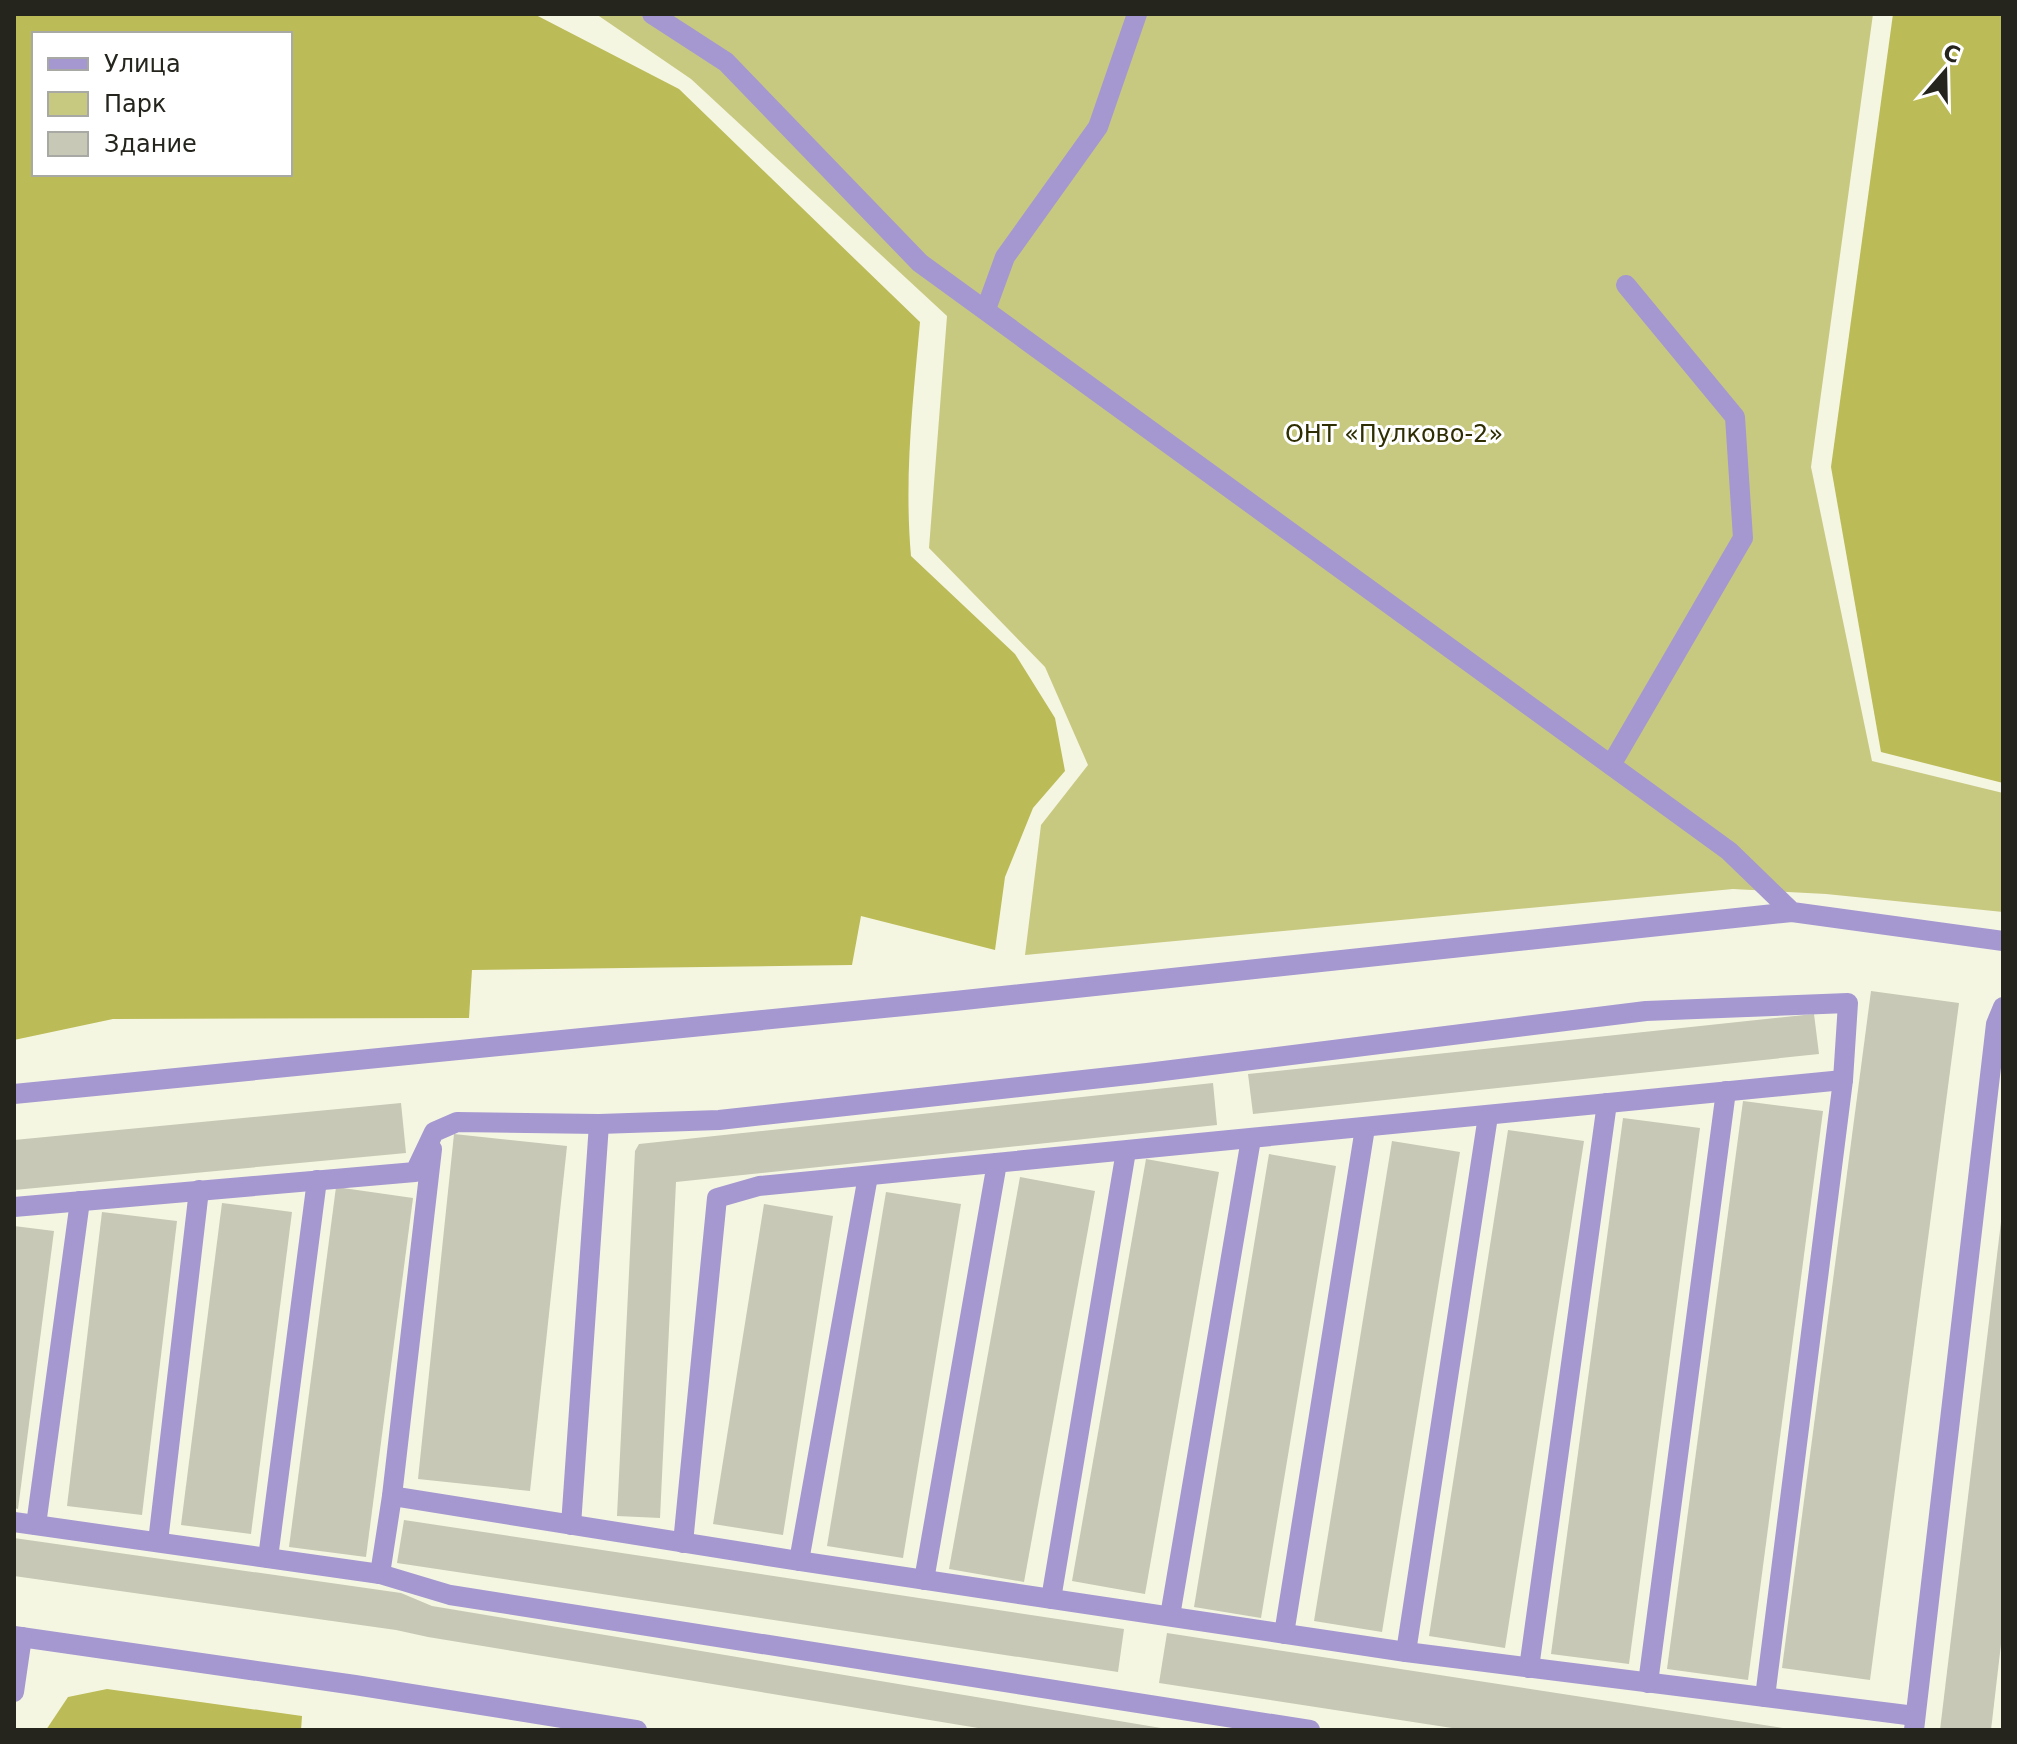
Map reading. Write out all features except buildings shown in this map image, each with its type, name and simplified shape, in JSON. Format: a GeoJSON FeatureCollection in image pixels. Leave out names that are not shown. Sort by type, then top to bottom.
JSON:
{"type":"FeatureCollection","features":[{"type":"Feature","properties":{"kind":"street"},"geometry":{"type":"LineString","coordinates":[[652,14],[726,62],[920,263],[1729,851],[1792,912]]}},
{"type":"Feature","properties":{"kind":"street"},"geometry":{"type":"LineString","coordinates":[[986,309],[1005,257],[1098,127],[1137,14]]}},
{"type":"Feature","properties":{"kind":"street"},"geometry":{"type":"LineString","coordinates":[[1611,765],[1743,538],[1735,417],[1626,285]]}},
{"type":"Feature","properties":{"kind":"street"},"geometry":{"type":"LineString","coordinates":[[14,1094],[986,998],[1792,912],[2003,941]]}},
{"type":"Feature","properties":{"kind":"street"},"geometry":{"type":"LineString","coordinates":[[14,1207],[415,1172],[434,1132],[457,1122],[599,1124],[751,1117],[1147,1073],[1646,1011],[1848,1003],[1843,1080],[1765,1697]]}},
{"type":"Feature","properties":{"kind":"street"},"geometry":{"type":"LineString","coordinates":[[392,1496],[1284,1634],[1765,1697],[1915,1723],[1996,1024],[2003,1007]]}},
{"type":"Feature","properties":{"kind":"street"},"geometry":{"type":"LineString","coordinates":[[683,1543],[717,1198],[759,1186],[1843,1080]]}},
{"type":"Feature","properties":{"kind":"street"},"geometry":{"type":"LineString","coordinates":[[1648,1683],[1726,1091]]}},
{"type":"Feature","properties":{"kind":"street"},"geometry":{"type":"LineString","coordinates":[[1529,1668],[1607,1103]]}},
{"type":"Feature","properties":{"kind":"street"},"geometry":{"type":"LineString","coordinates":[[1406,1652],[1488,1116]]}},
{"type":"Feature","properties":{"kind":"street"},"geometry":{"type":"LineString","coordinates":[[571,1525],[599,1124]]}},
{"type":"Feature","properties":{"kind":"street"},"geometry":{"type":"LineString","coordinates":[[1284,1634],[1365,1128]]}},
{"type":"Feature","properties":{"kind":"street"},"geometry":{"type":"LineString","coordinates":[[380,1574],[392,1496],[434,1132]]}},
{"type":"Feature","properties":{"kind":"street"},"geometry":{"type":"LineString","coordinates":[[1170,1616],[1251,1139]]}},
{"type":"Feature","properties":{"kind":"street"},"geometry":{"type":"LineString","coordinates":[[1051,1599],[1126,1151]]}},
{"type":"Feature","properties":{"kind":"street"},"geometry":{"type":"LineString","coordinates":[[924,1580],[997,1163]]}},
{"type":"Feature","properties":{"kind":"street"},"geometry":{"type":"LineString","coordinates":[[799,1561],[868,1176]]}},
{"type":"Feature","properties":{"kind":"street"},"geometry":{"type":"LineString","coordinates":[[268,1558],[317,1180]]}},
{"type":"Feature","properties":{"kind":"street"},"geometry":{"type":"LineString","coordinates":[[158,1542],[199,1190]]}},
{"type":"Feature","properties":{"kind":"street"},"geometry":{"type":"LineString","coordinates":[[36,1525],[80,1201]]}},
{"type":"Feature","properties":{"kind":"street"},"geometry":{"type":"LineString","coordinates":[[14,1522],[380,1574],[450,1595],[1310,1730]]}},
{"type":"Feature","properties":{"kind":"street"},"geometry":{"type":"LineString","coordinates":[[14,1692],[18,1637],[355,1685],[637,1730]]}},
{"type":"Feature","properties":{"kind":"green space","name":"ОНТ «Пулково-2»"},"geometry":{"type":"Polygon","coordinates":[[[596,14],[1873,14],[1811,467],[1872,761],[2003,793],[2003,912],[1826,894],[1733,889],[1025,955],[1041,825],[1088,765],[1045,667],[929,548],[947,316],[691,79],[596,14]]]}},
{"type":"Feature","properties":{"kind":"shaded area"},"geometry":{"type":"Polygon","coordinates":[[[14,14],[534,14],[679,89],[920,322],[909,468],[911,556],[1015,654],[1055,718],[1065,771],[1033,808],[1005,877],[995,950],[861,916],[852,965],[472,970],[469,1018],[113,1019],[14,1040],[14,14]]]}},
{"type":"Feature","properties":{"kind":"shaded area"},"geometry":{"type":"Polygon","coordinates":[[[1893,14],[2003,14],[2003,783],[1881,752],[1831,467],[1893,14]]]}},
{"type":"Feature","properties":{"kind":"shaded area"},"geometry":{"type":"Polygon","coordinates":[[[107,1689],[302,1716],[301,1730],[46,1730],[68,1697],[107,1689]]]}}]}
